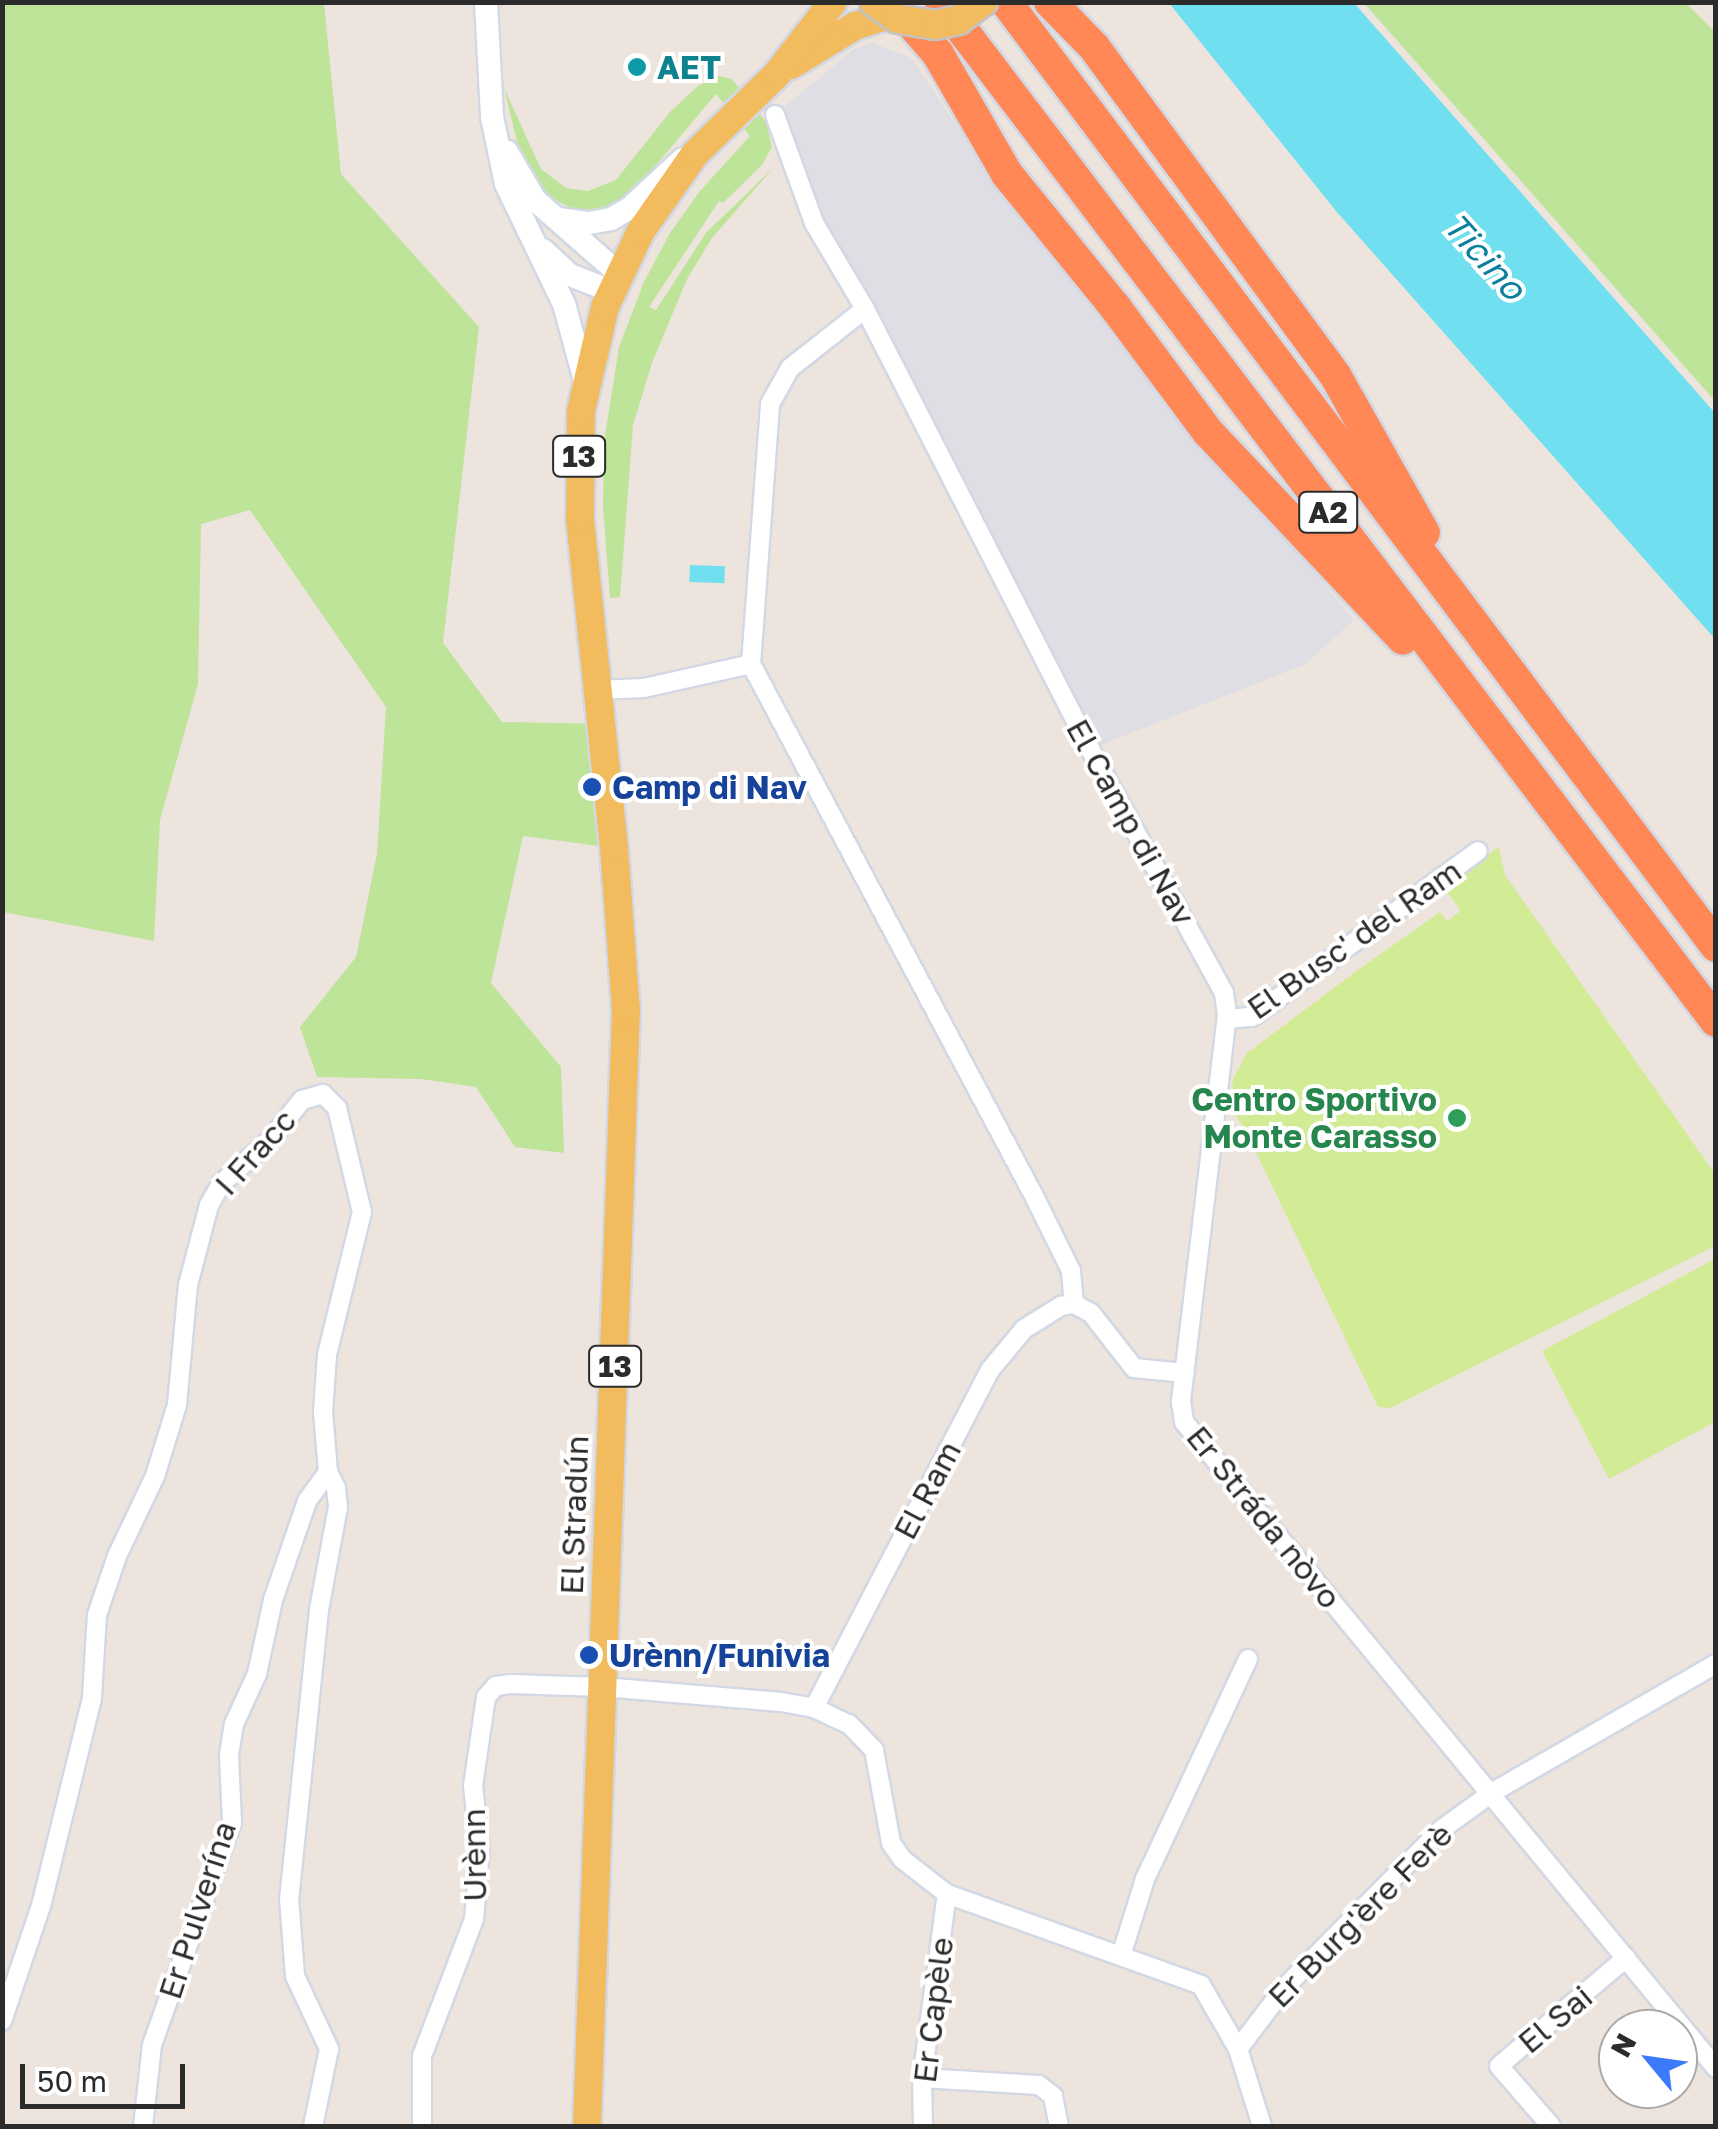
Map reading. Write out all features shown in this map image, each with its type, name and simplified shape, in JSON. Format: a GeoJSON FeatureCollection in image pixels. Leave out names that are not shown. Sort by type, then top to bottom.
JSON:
{"type":"FeatureCollection","features":[{"type":"Feature","properties":{"kind":"highway","name":"A2"},"geometry":{"type":"LineString","coordinates":[[941,2],[1716,1021]]}},
{"type":"Feature","properties":{"kind":"highway","name":"A2"},"geometry":{"type":"LineString","coordinates":[[1006,2],[1716,946]]}},
{"type":"Feature","properties":{"kind":"highway"},"geometry":{"type":"LineString","coordinates":[[1050,2],[1094,46],[1335,376],[1487,646]]}},
{"type":"Feature","properties":{"kind":"highway"},"geometry":{"type":"LineString","coordinates":[[905,21],[938,54],[1007,174],[1094,280],[1208,432],[1520,761]]}},
{"type":"Feature","properties":{"kind":"main road","name":"13"},"geometry":{"type":"LineString","coordinates":[[585,381],[615,282],[671,184],[724,124],[777,74],[832,2]]}},
{"type":"Feature","properties":{"kind":"main road"},"geometry":{"type":"LineString","coordinates":[[874,2],[905,21],[958,20],[983,2]]}},
{"type":"Feature","properties":{"kind":"main road","name":"13"},"geometry":{"type":"LineString","coordinates":[[777,74],[854,26],[883,18],[905,21]]}},
{"type":"Feature","properties":{"kind":"main road","name":"El Stradún"},"geometry":{"type":"LineString","coordinates":[[585,381],[580,518],[626,1011],[587,2126]]}},
{"type":"Feature","properties":{"kind":"street"},"geometry":{"type":"LineString","coordinates":[[486,2],[492,117],[506,184],[564,304],[585,381]]}},
{"type":"Feature","properties":{"kind":"street","name":"El Camp di Nav"},"geometry":{"type":"LineString","coordinates":[[775,116],[801,197],[865,309],[1090,749],[1218,979],[1226,1002],[1186,1373]]}},
{"type":"Feature","properties":{"kind":"street"},"geometry":{"type":"LineString","coordinates":[[492,117],[526,188],[615,282]]}},
{"type":"Feature","properties":{"kind":"street"},"geometry":{"type":"LineString","coordinates":[[556,218],[589,223],[611,219],[630,208],[724,124]]}},
{"type":"Feature","properties":{"kind":"street"},"geometry":{"type":"LineString","coordinates":[[528,232],[570,275],[615,282]]}},
{"type":"Feature","properties":{"kind":"street"},"geometry":{"type":"LineString","coordinates":[[865,309],[790,368],[770,404],[750,664],[1035,1198],[1071,1271],[1074,1304],[1091,1313],[1134,1368],[1186,1373]]}},
{"type":"Feature","properties":{"kind":"street"},"geometry":{"type":"LineString","coordinates":[[596,690],[644,688],[750,664]]}},
{"type":"Feature","properties":{"kind":"street","name":"El Busc' del Ram"},"geometry":{"type":"LineString","coordinates":[[1227,1019],[1252,1017],[1478,852]]}},
{"type":"Feature","properties":{"kind":"street","name":"I Fracc"},"geometry":{"type":"LineString","coordinates":[[2,2021],[41,1906],[92,1698],[97,1615],[116,1556],[155,1476],[177,1404],[188,1285],[208,1205],[221,1184],[270,1140],[302,1100],[316,1094],[328,1097],[337,1108],[362,1202],[327,1355],[323,1412],[328,1472],[336,1488],[338,1507],[319,1610],[289,1898],[295,1976],[329,2049],[313,2126]]}},
{"type":"Feature","properties":{"kind":"street","name":"El Ram"},"geometry":{"type":"LineString","coordinates":[[814,1708],[990,1370],[1024,1329],[1061,1306],[1074,1304]]}},
{"type":"Feature","properties":{"kind":"street","name":"Er Stráda nòvo"},"geometry":{"type":"LineString","coordinates":[[1186,1373],[1181,1413],[1188,1432],[1493,1792],[1716,2068]]}},
{"type":"Feature","properties":{"kind":"street","name":"Er Pulverína"},"geometry":{"type":"LineString","coordinates":[[143,2126],[152,2045],[213,1869],[228,1841],[232,1822],[229,1755],[234,1724],[257,1674],[273,1600],[307,1501],[328,1472]]}},
{"type":"Feature","properties":{"kind":"street"},"geometry":{"type":"LineString","coordinates":[[1121,1956],[1145,1879],[1248,1660]]}},
{"type":"Feature","properties":{"kind":"street","name":"Er Burg'ère Ferè"},"geometry":{"type":"LineString","coordinates":[[1238,2049],[1298,1974],[1442,1829],[1493,1792],[1716,1664]]}},
{"type":"Feature","properties":{"kind":"street","name":"Urènn"},"geometry":{"type":"LineString","coordinates":[[422,2126],[422,2056],[470,1941],[474,1920],[480,1851],[474,1774],[486,1697],[496,1686],[603,1687],[814,1708]]}},
{"type":"Feature","properties":{"kind":"street"},"geometry":{"type":"LineString","coordinates":[[814,1708],[848,1724],[874,1750],[891,1843],[902,1858],[947,1894],[1201,1985],[1238,2049],[1262,2126]]}},
{"type":"Feature","properties":{"kind":"street","name":"Er Capèle"},"geometry":{"type":"LineString","coordinates":[[923,2126],[922,2078],[947,1894]]}},
{"type":"Feature","properties":{"kind":"street","name":"El Sai"},"geometry":{"type":"LineString","coordinates":[[1551,2126],[1499,2066],[1626,1958]]}},
{"type":"Feature","properties":{"kind":"street"},"geometry":{"type":"LineString","coordinates":[[922,2078],[1039,2085],[1053,2096],[1059,2126]]}},
{"type":"Feature","properties":{"kind":"shaded area"},"geometry":{"type":"Polygon","coordinates":[[[873,43],[911,58],[997,186],[1354,620],[1304,665],[1090,749],[829,249],[775,115],[854,49],[873,43]]]}},
{"type":"Feature","properties":{"kind":"green space"},"geometry":{"type":"Polygon","coordinates":[[[2,3],[324,3],[341,174],[479,327],[443,643],[502,722],[600,724],[614,848],[523,836],[491,983],[561,1067],[564,1153],[515,1147],[476,1087],[421,1079],[317,1077],[300,1027],[356,957],[377,854],[386,707],[250,510],[201,524],[198,684],[160,820],[154,941],[3,912],[2,3]]]}},
{"type":"Feature","properties":{"kind":"green space"},"geometry":{"type":"Polygon","coordinates":[[[1364,3],[1686,3],[1715,32],[1715,401],[1364,3]]]}},
{"type":"Feature","properties":{"kind":"green space"},"geometry":{"type":"Polygon","coordinates":[[[719,76],[732,79],[766,122],[772,147],[762,165],[723,203],[719,201],[649,307],[656,310],[706,233],[774,167],[712,238],[687,279],[652,363],[633,425],[620,597],[610,598],[603,507],[604,442],[619,347],[644,282],[670,233],[700,191],[750,136],[716,94],[630,196],[600,209],[572,209],[543,193],[520,154],[504,88],[541,169],[566,188],[588,191],[616,180],[670,112],[698,86],[719,76]]]}},
{"type":"Feature","properties":{"kind":"green space","name":"Centro Sportivo Monte Carasso"},"geometry":{"type":"Polygon","coordinates":[[[1499,847],[1505,875],[1715,1174],[1715,1246],[1390,1408],[1378,1407],[1245,1129],[1230,1108],[1233,1079],[1247,1053],[1355,972],[1440,912],[1447,921],[1461,911],[1443,886],[1499,847]]]}},
{"type":"Feature","properties":{"kind":"green space"},"geometry":{"type":"Polygon","coordinates":[[[1715,1259],[1715,1422],[1609,1479],[1542,1351],[1715,1259]]]}},
{"type":"Feature","properties":{"kind":"water","name":"Ticino"},"geometry":{"type":"Polygon","coordinates":[[[1169,3],[1354,3],[1715,413],[1715,639],[1336,211],[1169,3]]]}},
{"type":"Feature","properties":{"kind":"water"},"geometry":{"type":"Polygon","coordinates":[[[690,565],[725,566],[724,583],[689,582],[690,565]]]}},
{"type":"Feature","properties":{"kind":"place","name":"AET"},"geometry":{"type":"Point","coordinates":[637,67]}},
{"type":"Feature","properties":{"kind":"place","name":"Camp di Nav"},"geometry":{"type":"Point","coordinates":[592,787]}},
{"type":"Feature","properties":{"kind":"place","name":"Centro Sportivo Monte Carasso"},"geometry":{"type":"Point","coordinates":[1457,1118]}},
{"type":"Feature","properties":{"kind":"place","name":"Urènn/Funivia"},"geometry":{"type":"Point","coordinates":[589,1655]}}]}
